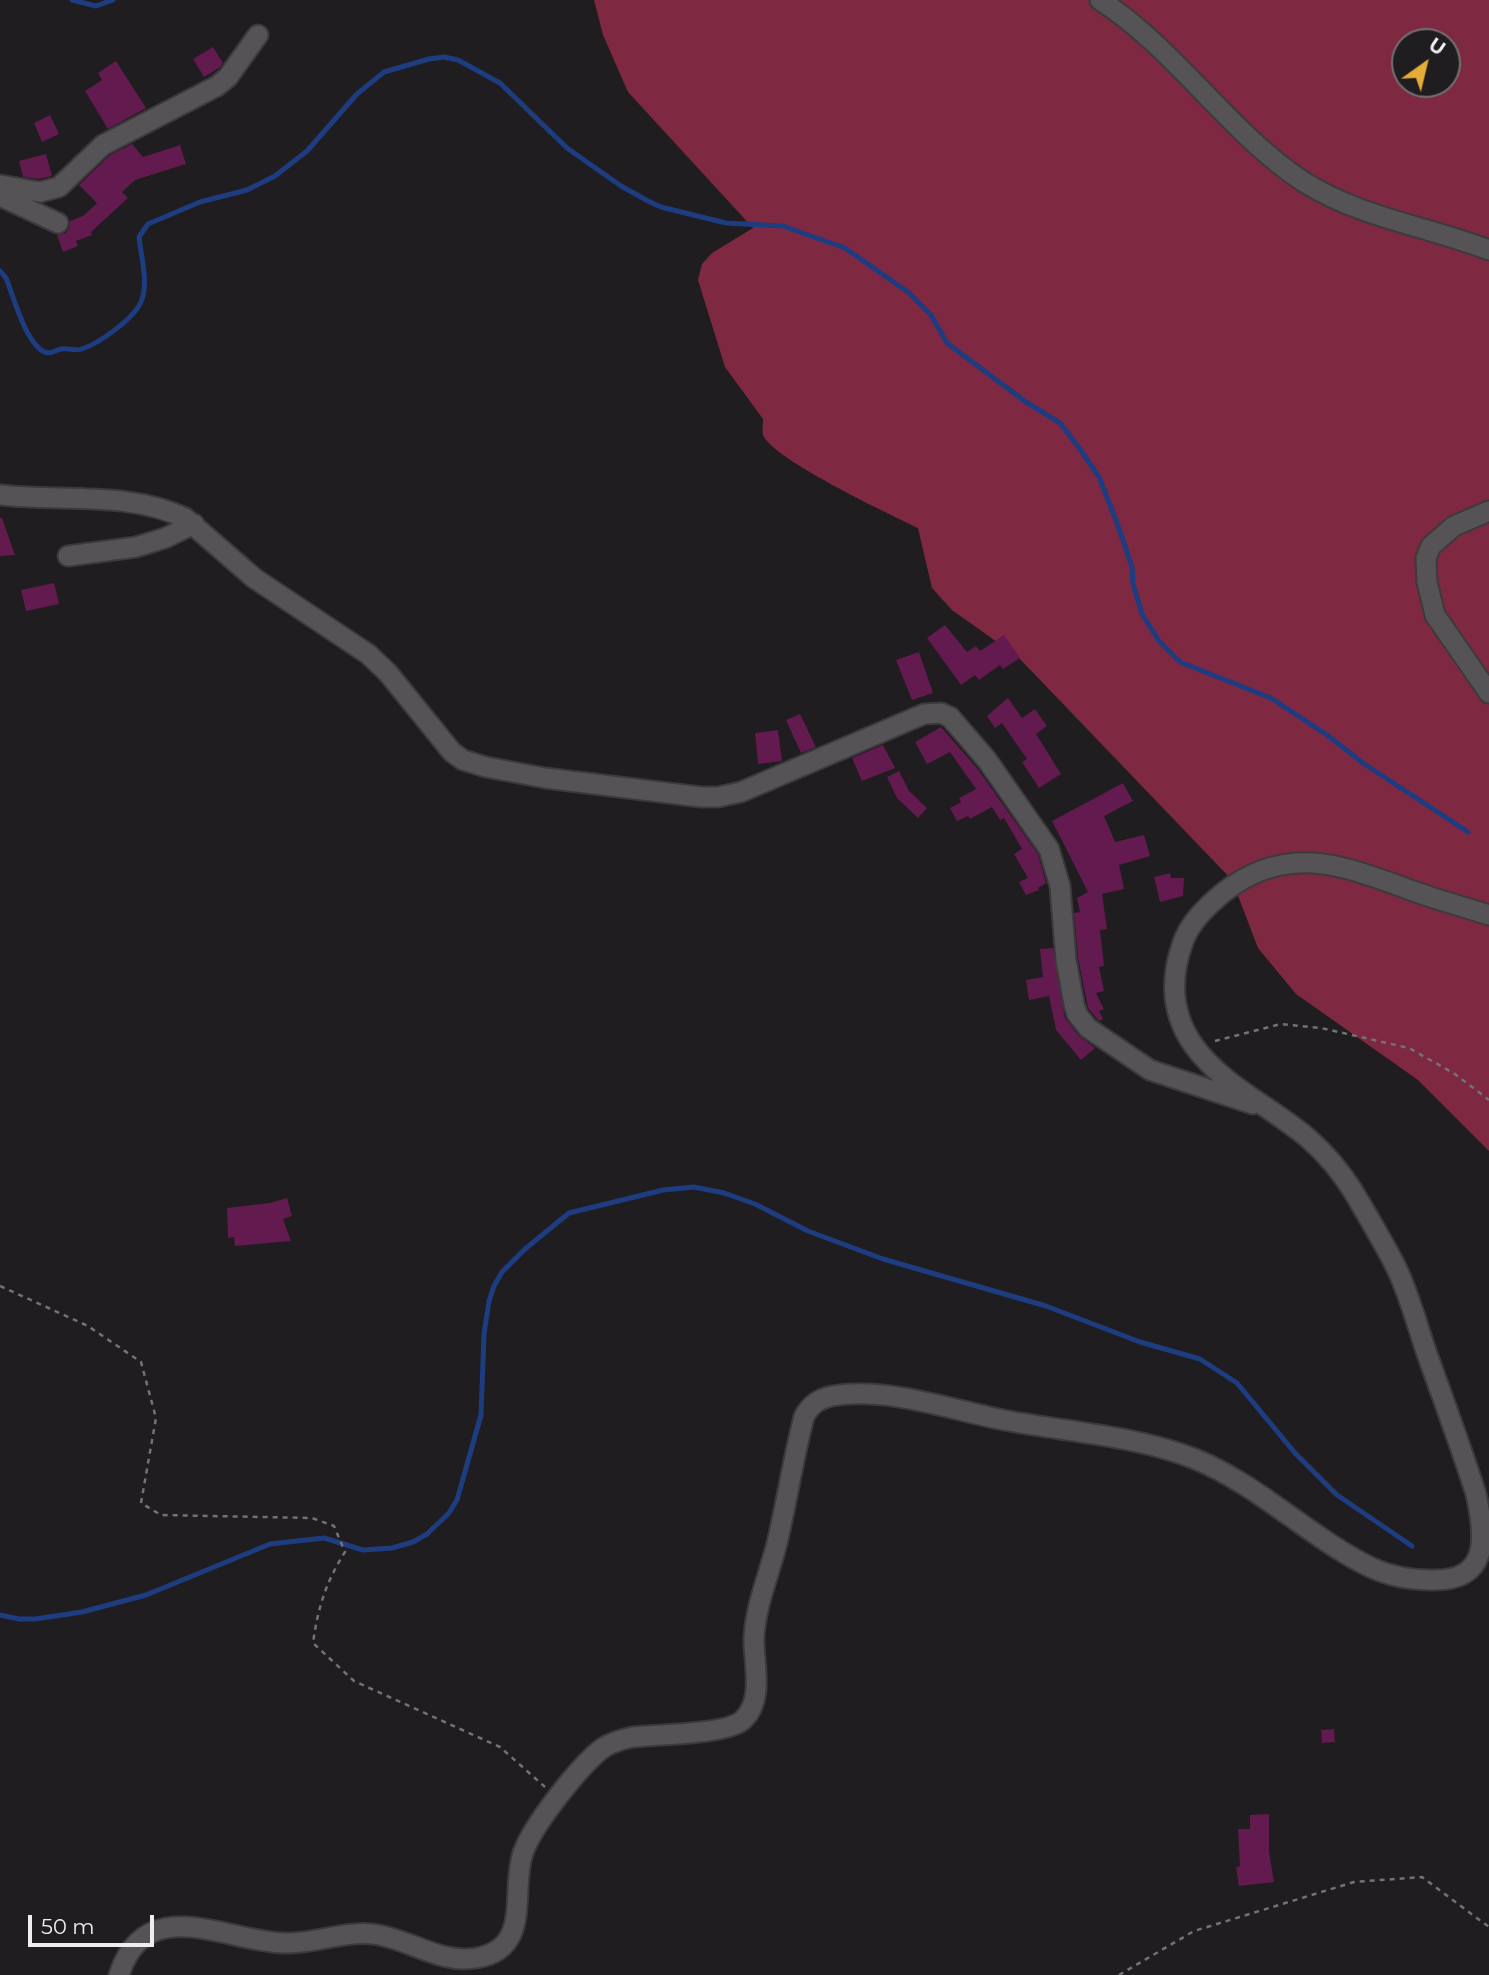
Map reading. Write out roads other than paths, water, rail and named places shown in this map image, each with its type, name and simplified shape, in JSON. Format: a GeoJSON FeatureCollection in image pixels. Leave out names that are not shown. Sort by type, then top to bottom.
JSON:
{"type":"FeatureCollection","features":[{"type":"Feature","properties":{"kind":"street"},"geometry":{"type":"LineString","coordinates":[[1100,0],[1154,43],[1253,140],[1305,182],[1344,204],[1489,250]]}},
{"type":"Feature","properties":{"kind":"street"},"geometry":{"type":"LineString","coordinates":[[0,185],[40,192],[59,187],[103,145],[217,86],[228,77],[258,35]]}},
{"type":"Feature","properties":{"kind":"street"},"geometry":{"type":"LineString","coordinates":[[0,196],[58,223]]}},
{"type":"Feature","properties":{"kind":"street"},"geometry":{"type":"LineString","coordinates":[[0,495],[89,499],[173,512],[194,524],[254,578],[368,654],[401,689],[442,742],[463,760],[473,764],[545,778],[645,792],[718,797],[741,792],[924,714],[941,713],[950,717],[987,760],[1049,849],[1060,886],[1066,960],[1074,1004],[1088,1028],[1150,1070],[1264,1107]]}},
{"type":"Feature","properties":{"kind":"street"},"geometry":{"type":"LineString","coordinates":[[1489,511],[1454,526],[1431,546],[1426,558],[1427,582],[1435,615],[1489,692]]}},
{"type":"Feature","properties":{"kind":"street"},"geometry":{"type":"LineString","coordinates":[[68,556],[144,544],[165,538],[194,524]]}},
{"type":"Feature","properties":{"kind":"street"},"geometry":{"type":"LineString","coordinates":[[119,1975],[123,1962],[142,1938],[157,1931],[186,1926],[270,1943],[289,1944],[362,1933],[399,1939],[457,1959],[473,1959],[496,1952],[507,1941],[516,1923],[518,1877],[523,1851],[541,1820],[594,1756],[603,1748],[633,1737],[724,1729],[738,1723],[748,1714],[757,1686],[755,1620],[776,1546],[804,1417],[813,1403],[832,1396],[877,1395],[1171,1452],[1193,1458],[1235,1479],[1372,1568],[1422,1580],[1452,1580],[1473,1569],[1480,1555],[1484,1536],[1476,1494],[1396,1267],[1352,1189],[1328,1157],[1308,1138],[1212,1066],[1194,1046],[1183,1027],[1173,985],[1184,938],[1204,910],[1252,873],[1294,863],[1336,866],[1358,871],[1489,915]]}},
{"type":"Feature","properties":{"kind":"waterway"},"geometry":{"type":"LineString","coordinates":[[72,0],[96,6],[113,0]]}},
{"type":"Feature","properties":{"kind":"waterway"},"geometry":{"type":"LineString","coordinates":[[0,271],[6,278],[29,336],[41,350],[49,353],[61,349],[80,350],[89,346],[124,323],[141,302],[144,278],[139,237],[148,224],[200,202],[247,190],[275,176],[307,151],[357,94],[384,72],[429,59],[444,57],[458,60],[500,83],[567,148],[621,186],[648,201],[661,207],[726,223],[783,226],[845,248],[908,292],[931,315],[947,343],[1026,402],[1060,423],[1080,449],[1099,477],[1116,520],[1132,567],[1133,584],[1142,614],[1159,641],[1180,662],[1271,698],[1468,832]]}},
{"type":"Feature","properties":{"kind":"waterway"},"geometry":{"type":"LineString","coordinates":[[0,1615],[35,1619],[82,1612],[146,1595],[270,1544],[324,1538],[363,1550],[392,1548],[413,1542],[427,1534],[449,1513],[457,1500],[481,1415],[484,1334],[489,1301],[502,1272],[569,1213],[663,1190],[694,1187],[724,1193],[755,1204],[808,1231],[883,1259],[1046,1306],[1140,1342],[1200,1359],[1237,1383],[1295,1453],[1337,1495],[1412,1546]]}}]}
